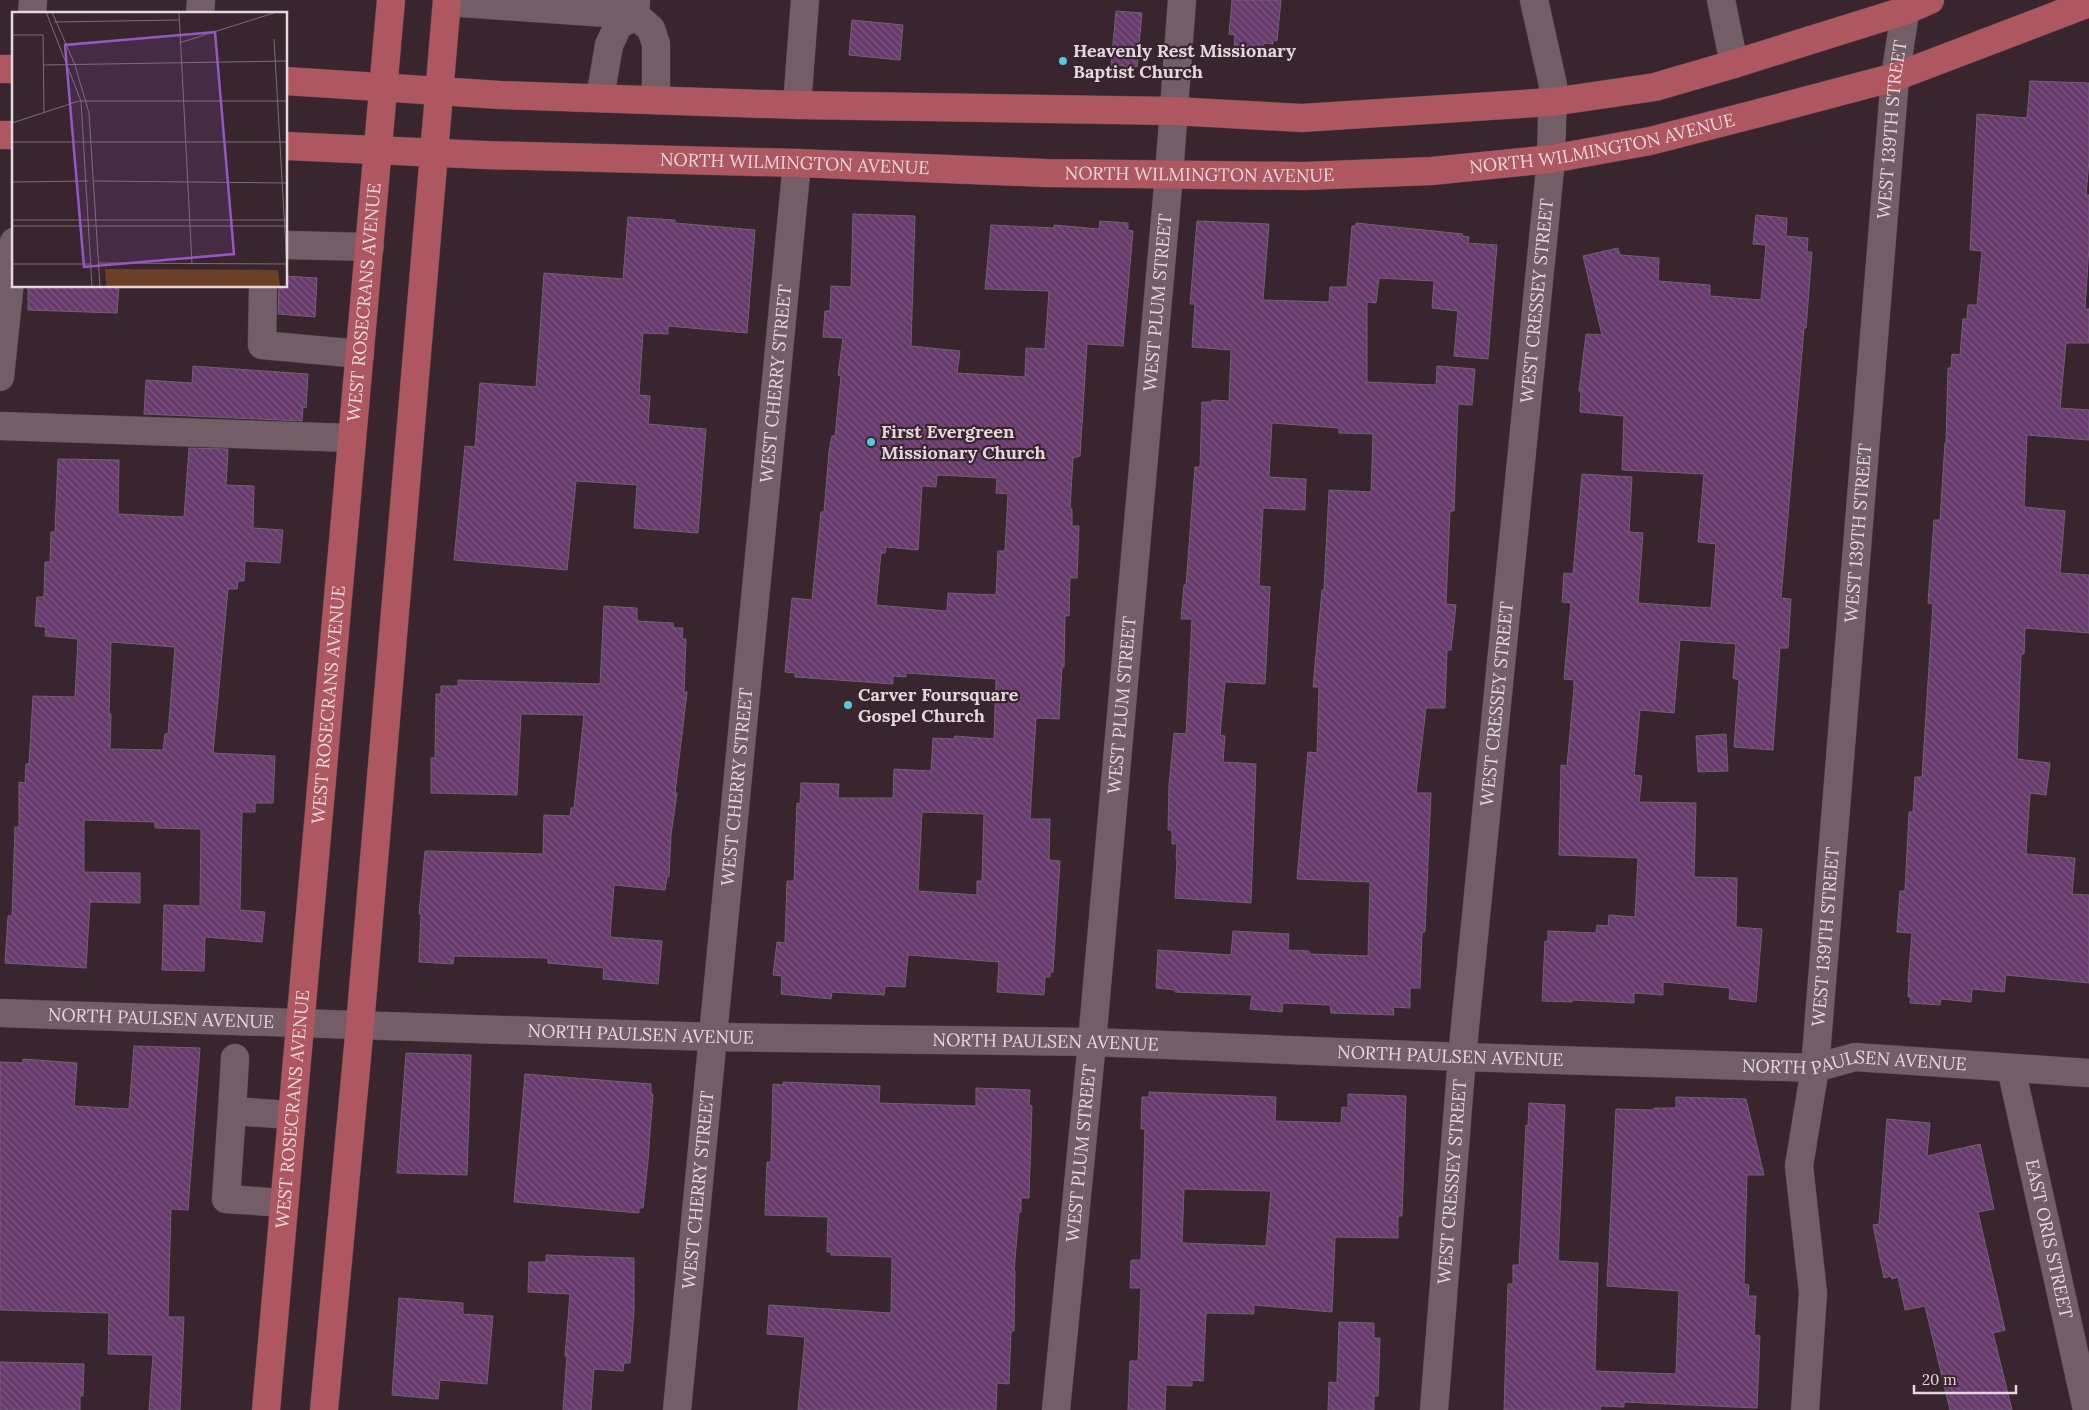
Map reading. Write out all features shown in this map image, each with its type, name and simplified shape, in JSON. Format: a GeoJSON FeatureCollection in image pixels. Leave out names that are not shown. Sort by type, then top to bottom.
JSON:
{"type":"FeatureCollection","features":[{"type":"Feature","properties":{"kind":"main road","name":"WEST ROSECRANS AVENUE"},"geometry":{"type":"LineString","coordinates":[[266,1410],[391,0]]}},
{"type":"Feature","properties":{"kind":"main road"},"geometry":{"type":"LineString","coordinates":[[324,1410],[360,1025],[436,152],[447,1]]}},
{"type":"Feature","properties":{"kind":"main road"},"geometry":{"type":"LineString","coordinates":[[288,82],[440,91],[797,105],[1173,111],[1302,118],[1552,102],[1656,87],[1734,64],[1915,3]]}},
{"type":"Feature","properties":{"kind":"main road","name":"NORTH WILMINGTON AVENUE"},"geometry":{"type":"LineString","coordinates":[[288,146],[1046,173],[1304,176],[1432,171],[1551,159],[1650,141],[1895,77],[2089,3]]}},
{"type":"Feature","properties":{"kind":"street"},"geometry":{"type":"LineString","coordinates":[[797,105],[805,0]]}},
{"type":"Feature","properties":{"kind":"street","name":"WEST PLUM STREET"},"geometry":{"type":"LineString","coordinates":[[1056,1410],[1092,1042],[1169,175],[1182,0]]}},
{"type":"Feature","properties":{"kind":"street","name":"WEST CRESSEY STREET"},"geometry":{"type":"LineString","coordinates":[[1434,1410],[1462,1057],[1551,159],[1553,85],[1534,0]]}},
{"type":"Feature","properties":{"kind":"street"},"geometry":{"type":"LineString","coordinates":[[1721,0],[1734,64]]}},
{"type":"Feature","properties":{"kind":"street"},"geometry":{"type":"LineString","coordinates":[[447,1],[635,8]]}},
{"type":"Feature","properties":{"kind":"street","name":"WEST 139TH STREET"},"geometry":{"type":"LineString","coordinates":[[1805,1410],[1814,1293],[1799,1166],[1815,1068],[1895,77],[1915,3]]}},
{"type":"Feature","properties":{"kind":"street"},"geometry":{"type":"LineString","coordinates":[[600,98],[609,45],[618,26],[635,8]]}},
{"type":"Feature","properties":{"kind":"street"},"geometry":{"type":"LineString","coordinates":[[635,8],[651,29],[656,44],[656,100]]}},
{"type":"Feature","properties":{"kind":"street","name":"WEST CHERRY STREET"},"geometry":{"type":"LineString","coordinates":[[676,1410],[797,163]]}},
{"type":"Feature","properties":{"kind":"street"},"geometry":{"type":"LineString","coordinates":[[288,246],[370,247]]}},
{"type":"Feature","properties":{"kind":"street"},"geometry":{"type":"LineString","coordinates":[[0,377],[12,261]]}},
{"type":"Feature","properties":{"kind":"street"},"geometry":{"type":"LineString","coordinates":[[263,288],[262,345],[360,354]]}},
{"type":"Feature","properties":{"kind":"street"},"geometry":{"type":"LineString","coordinates":[[0,426],[352,438]]}},
{"type":"Feature","properties":{"kind":"street","name":"NORTH PAULSEN AVENUE"},"geometry":{"type":"LineString","coordinates":[[0,1013],[713,1037],[1092,1042],[1462,1057],[1815,1068],[1855,1057],[2089,1073]]}},
{"type":"Feature","properties":{"kind":"street"},"geometry":{"type":"LineString","coordinates":[[235,1058],[226,1199],[284,1203]]}},
{"type":"Feature","properties":{"kind":"street","name":"EAST ORIS STREET"},"geometry":{"type":"LineString","coordinates":[[2011,1068],[2087,1410]]}},
{"type":"Feature","properties":{"kind":"street"},"geometry":{"type":"LineString","coordinates":[[232,1111],[291,1115]]}},
{"type":"Feature","properties":{"kind":"building"},"geometry":{"type":"Polygon","coordinates":[[[1232,0],[1281,0],[1277,41],[1273,40],[1273,44],[1264,43],[1263,52],[1234,49],[1235,35],[1229,34],[1232,0]]]}},
{"type":"Feature","properties":{"kind":"building"},"geometry":{"type":"Polygon","coordinates":[[[1116,11],[1142,13],[1137,67],[1111,65],[1116,11]]]}},
{"type":"Feature","properties":{"kind":"building"},"geometry":{"type":"Polygon","coordinates":[[[852,20],[903,25],[900,60],[849,55],[852,20]]]}},
{"type":"Feature","properties":{"kind":"building"},"geometry":{"type":"Polygon","coordinates":[[[2030,81],[2089,83],[2089,161],[2086,195],[2089,195],[2089,246],[2085,309],[2089,309],[2089,343],[2066,343],[2060,408],[2089,410],[2089,440],[2027,435],[2024,507],[2065,511],[2060,573],[2089,575],[2089,633],[2025,628],[2024,654],[2021,654],[2017,759],[2050,763],[2046,795],[2030,793],[2026,854],[2075,858],[2072,894],[2089,895],[2089,983],[2006,975],[2004,992],[1972,989],[1971,1002],[1941,999],[1940,1005],[1910,1003],[1911,997],[1908,997],[1908,982],[1912,933],[1897,932],[1900,891],[1905,891],[1909,812],[1913,812],[1915,777],[1922,777],[1933,604],[1928,603],[1934,520],[1940,520],[1946,443],[1948,368],[1951,368],[1952,354],[1960,355],[1963,319],[1967,319],[1968,305],[1977,305],[1982,251],[1970,250],[1977,114],[2027,118],[2030,81]]]}},
{"type":"Feature","properties":{"kind":"building"},"geometry":{"type":"Polygon","coordinates":[[[853,214],[915,216],[911,346],[960,351],[957,373],[1025,377],[1026,348],[1045,349],[1049,291],[985,289],[991,225],[1054,228],[1054,225],[1099,229],[1100,221],[1128,223],[1128,230],[1133,231],[1123,346],[1087,344],[1080,456],[1073,458],[1070,509],[1072,509],[1072,526],[1079,526],[1077,578],[1070,578],[1069,616],[1065,616],[1064,667],[1062,667],[1059,719],[1036,718],[1030,819],[1050,819],[1049,860],[1060,861],[1053,972],[1050,972],[1050,977],[1045,977],[1044,995],[997,992],[999,962],[908,955],[905,987],[885,986],[884,995],[832,992],[831,999],[781,994],[782,976],[773,975],[777,942],[785,943],[787,881],[794,881],[797,803],[800,804],[801,783],[839,784],[838,798],[893,798],[894,769],[931,771],[933,738],[954,739],[955,736],[994,739],[996,679],[906,673],[906,677],[893,676],[893,684],[795,677],[795,673],[785,672],[792,598],[812,600],[821,512],[824,512],[829,452],[832,436],[835,436],[841,376],[838,375],[843,338],[823,337],[825,311],[830,311],[831,286],[851,287],[853,214]],[[937,475],[936,487],[922,486],[918,550],[886,547],[885,553],[881,553],[876,605],[947,611],[948,593],[996,595],[998,551],[1005,551],[1008,494],[996,493],[997,478],[937,475]],[[922,812],[918,891],[977,895],[977,881],[982,881],[984,814],[922,812]]]}},
{"type":"Feature","properties":{"kind":"building"},"geometry":{"type":"Polygon","coordinates":[[[1756,215],[1787,218],[1786,236],[1808,238],[1807,252],[1812,252],[1781,598],[1791,599],[1788,648],[1780,648],[1773,750],[1734,747],[1739,680],[1733,678],[1736,644],[1680,640],[1674,713],[1640,710],[1634,775],[1642,776],[1639,802],[1696,803],[1694,877],[1737,878],[1736,927],[1762,929],[1756,1002],[1729,999],[1730,988],[1663,982],[1663,995],[1634,993],[1634,1003],[1572,1000],[1572,1002],[1542,1001],[1545,941],[1548,941],[1548,931],[1596,933],[1597,925],[1608,926],[1609,915],[1635,917],[1638,858],[1559,855],[1561,765],[1567,766],[1574,688],[1574,680],[1564,679],[1571,603],[1562,602],[1564,573],[1573,574],[1582,474],[1632,477],[1629,532],[1643,533],[1638,603],[1711,608],[1716,544],[1698,542],[1704,474],[1622,470],[1624,416],[1580,412],[1581,391],[1579,391],[1586,334],[1602,335],[1583,256],[1618,248],[1620,255],[1659,258],[1658,281],[1710,285],[1710,296],[1761,300],[1766,245],[1753,244],[1756,215]]]}},
{"type":"Feature","properties":{"kind":"building"},"geometry":{"type":"Polygon","coordinates":[[[628,217],[675,220],[675,223],[755,230],[747,333],[668,326],[668,334],[643,333],[639,395],[650,396],[648,424],[706,429],[698,533],[634,528],[637,485],[576,481],[567,570],[454,560],[465,446],[475,447],[480,383],[536,387],[544,273],[623,279],[628,217]]]}},
{"type":"Feature","properties":{"kind":"building"},"geometry":{"type":"Polygon","coordinates":[[[1197,221],[1269,224],[1263,300],[1329,302],[1330,287],[1347,287],[1352,226],[1356,226],[1356,223],[1463,234],[1462,236],[1469,237],[1468,243],[1497,245],[1488,359],[1454,356],[1458,311],[1432,308],[1434,281],[1379,278],[1376,303],[1367,302],[1367,382],[1436,385],[1437,366],[1475,369],[1472,405],[1458,404],[1454,511],[1450,511],[1446,604],[1456,605],[1451,650],[1447,650],[1445,708],[1426,708],[1416,793],[1431,793],[1425,932],[1422,932],[1420,988],[1410,988],[1410,1008],[1393,1007],[1394,1015],[1331,1013],[1330,1005],[1283,1003],[1282,1012],[1250,1009],[1252,995],[1175,992],[1175,990],[1156,988],[1158,950],[1231,955],[1233,931],[1289,934],[1288,950],[1309,951],[1310,954],[1368,956],[1370,882],[1297,879],[1308,752],[1317,753],[1319,687],[1313,687],[1322,590],[1324,590],[1329,490],[1371,492],[1373,434],[1339,433],[1339,428],[1272,423],[1269,477],[1306,479],[1305,510],[1263,508],[1259,586],[1270,587],[1265,684],[1225,682],[1220,735],[1225,736],[1223,762],[1256,764],[1251,903],[1175,898],[1177,844],[1172,844],[1172,830],[1168,830],[1169,785],[1174,733],[1186,734],[1192,619],[1181,619],[1184,585],[1186,585],[1195,467],[1200,467],[1202,402],[1212,402],[1212,400],[1229,401],[1231,350],[1192,347],[1195,304],[1190,304],[1197,221]]]}},
{"type":"Feature","properties":{"kind":"building"},"geometry":{"type":"Polygon","coordinates":[[[288,276],[317,278],[315,317],[278,314],[279,288],[288,288],[288,276]]]}},
{"type":"Feature","properties":{"kind":"building"},"geometry":{"type":"Polygon","coordinates":[[[28,288],[119,288],[117,313],[28,310],[28,288]]]}},
{"type":"Feature","properties":{"kind":"building"},"geometry":{"type":"Polygon","coordinates":[[[193,366],[308,374],[306,408],[303,407],[302,421],[144,414],[146,380],[192,383],[193,366]]]}},
{"type":"Feature","properties":{"kind":"building"},"geometry":{"type":"Polygon","coordinates":[[[189,448],[228,449],[226,485],[254,486],[253,528],[283,530],[280,563],[245,561],[244,581],[238,581],[237,589],[228,589],[213,753],[275,756],[273,803],[255,803],[255,812],[242,812],[240,910],[265,912],[262,942],[205,937],[204,971],[162,970],[164,905],[200,906],[201,829],[155,828],[155,822],[84,820],[84,872],[140,873],[140,903],[90,902],[86,968],[5,963],[8,916],[12,916],[15,827],[19,827],[19,782],[25,783],[26,764],[29,764],[33,696],[75,697],[78,639],[45,636],[46,627],[35,626],[37,597],[44,597],[45,562],[50,562],[51,532],[55,532],[58,459],[119,460],[118,514],[184,517],[189,448]],[[111,642],[110,749],[163,750],[165,734],[168,734],[175,647],[111,642]]]}},
{"type":"Feature","properties":{"kind":"building"},"geometry":{"type":"Polygon","coordinates":[[[604,606],[637,608],[637,621],[673,623],[674,628],[683,628],[682,639],[686,639],[684,692],[687,692],[675,793],[677,793],[671,835],[669,877],[667,877],[665,890],[614,885],[610,937],[662,941],[658,984],[603,979],[604,968],[548,963],[548,958],[454,956],[453,964],[419,962],[421,914],[419,914],[425,851],[543,854],[544,815],[570,816],[571,808],[574,808],[584,715],[521,714],[517,795],[431,793],[431,758],[435,758],[436,694],[441,694],[441,686],[458,686],[458,680],[600,684],[604,606]]]}},
{"type":"Feature","properties":{"kind":"building"},"geometry":{"type":"Polygon","coordinates":[[[1726,734],[1728,771],[1698,772],[1696,736],[1726,734]]]}},
{"type":"Feature","properties":{"kind":"building"},"geometry":{"type":"Polygon","coordinates":[[[134,1046],[200,1048],[188,1210],[171,1209],[168,1317],[184,1317],[180,1410],[149,1410],[153,1355],[108,1354],[109,1313],[0,1310],[0,1062],[23,1063],[23,1059],[77,1063],[74,1106],[129,1109],[134,1046]]]}},
{"type":"Feature","properties":{"kind":"building"},"geometry":{"type":"Polygon","coordinates":[[[406,1053],[471,1055],[467,1175],[397,1173],[406,1053]]]}},
{"type":"Feature","properties":{"kind":"building"},"geometry":{"type":"Polygon","coordinates":[[[525,1074],[651,1084],[651,1094],[653,1094],[648,1161],[643,1208],[639,1208],[639,1213],[514,1202],[525,1074]]]}},
{"type":"Feature","properties":{"kind":"building"},"geometry":{"type":"Polygon","coordinates":[[[783,1082],[880,1086],[879,1103],[976,1106],[976,1088],[1030,1090],[1029,1105],[1032,1106],[1029,1198],[1021,1198],[1021,1212],[1019,1212],[1014,1271],[1014,1331],[1011,1331],[1009,1384],[997,1383],[996,1410],[798,1410],[805,1337],[767,1334],[769,1305],[891,1313],[892,1257],[831,1255],[831,1252],[827,1252],[828,1217],[765,1215],[767,1162],[771,1162],[773,1084],[783,1085],[783,1082]]]}},
{"type":"Feature","properties":{"kind":"building"},"geometry":{"type":"Polygon","coordinates":[[[1149,1092],[1276,1097],[1275,1121],[1341,1123],[1342,1107],[1348,1108],[1348,1094],[1406,1096],[1402,1216],[1398,1216],[1398,1238],[1335,1237],[1332,1312],[1254,1305],[1254,1314],[1206,1313],[1203,1381],[1192,1380],[1192,1386],[1166,1385],[1165,1410],[1128,1410],[1130,1361],[1138,1361],[1141,1288],[1130,1288],[1131,1260],[1141,1260],[1145,1129],[1141,1129],[1142,1097],[1149,1097],[1149,1092]],[[1184,1189],[1182,1243],[1266,1246],[1271,1191],[1184,1189]]]}},
{"type":"Feature","properties":{"kind":"building"},"geometry":{"type":"Polygon","coordinates":[[[1676,1097],[1746,1099],[1764,1175],[1747,1175],[1744,1284],[1749,1285],[1748,1296],[1756,1296],[1754,1335],[1760,1336],[1757,1408],[1624,1402],[1624,1407],[1601,1406],[1600,1410],[1504,1410],[1508,1284],[1513,1284],[1513,1265],[1519,1265],[1526,1125],[1528,1126],[1529,1103],[1565,1105],[1558,1261],[1598,1263],[1595,1371],[1676,1374],[1679,1291],[1607,1286],[1616,1109],[1654,1110],[1654,1108],[1676,1108],[1676,1097]]]}},
{"type":"Feature","properties":{"kind":"building"},"geometry":{"type":"Polygon","coordinates":[[[1887,1119],[1930,1123],[1927,1156],[1980,1144],[1994,1209],[1978,1212],[2005,1330],[1993,1333],[2012,1410],[1950,1410],[1925,1306],[1905,1310],[1898,1277],[1892,1279],[1891,1276],[1884,1278],[1873,1225],[1879,1224],[1887,1119]]]}},
{"type":"Feature","properties":{"kind":"building"},"geometry":{"type":"Polygon","coordinates":[[[546,1255],[634,1258],[634,1311],[630,1363],[624,1363],[623,1371],[594,1369],[591,1410],[563,1410],[570,1294],[528,1292],[529,1262],[546,1262],[546,1255]]]}},
{"type":"Feature","properties":{"kind":"building"},"geometry":{"type":"Polygon","coordinates":[[[399,1298],[463,1303],[463,1314],[493,1316],[487,1384],[440,1380],[438,1399],[392,1395],[399,1298]]]}},
{"type":"Feature","properties":{"kind":"building"},"geometry":{"type":"Polygon","coordinates":[[[1339,1322],[1374,1323],[1374,1338],[1380,1338],[1378,1396],[1374,1396],[1374,1410],[1328,1410],[1329,1382],[1337,1383],[1339,1322]]]}},
{"type":"Feature","properties":{"kind":"building"},"geometry":{"type":"Polygon","coordinates":[[[0,1362],[84,1364],[83,1396],[80,1396],[80,1410],[0,1410],[0,1362]]]}},
{"type":"Feature","properties":{"kind":"place","name":"Heavenly Rest Missionary Baptist Church"},"geometry":{"type":"Point","coordinates":[1063,61]}},
{"type":"Feature","properties":{"kind":"place","name":"First Evergreen Missionary Church"},"geometry":{"type":"Point","coordinates":[871,442]}},
{"type":"Feature","properties":{"kind":"place","name":"Carver Foursquare Gospel Church"},"geometry":{"type":"Point","coordinates":[848,705]}}]}
